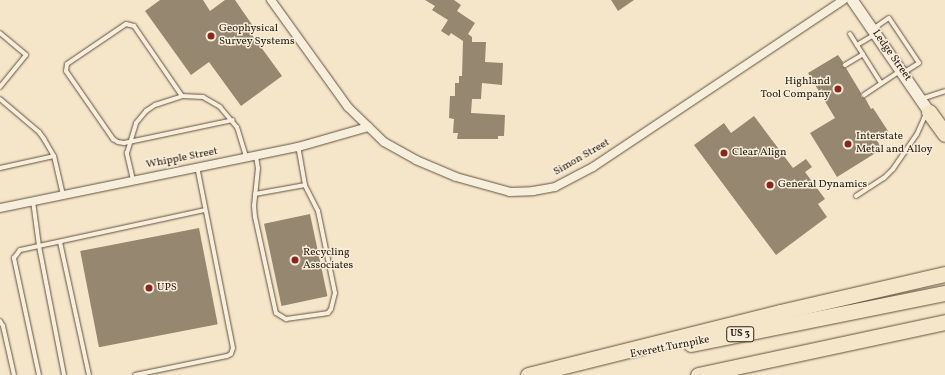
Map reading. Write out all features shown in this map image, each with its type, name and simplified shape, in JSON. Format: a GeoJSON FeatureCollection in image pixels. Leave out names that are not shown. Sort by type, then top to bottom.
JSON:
{"type":"FeatureCollection","features":[{"type":"Feature","properties":{"kind":"highway"},"geometry":{"type":"LineString","coordinates":[[925,106],[945,134]]}},
{"type":"Feature","properties":{"kind":"highway"},"geometry":{"type":"LineString","coordinates":[[528,375],[780,312],[945,274]]}},
{"type":"Feature","properties":{"kind":"highway","name":"Everett Turnpike"},"geometry":{"type":"LineString","coordinates":[[536,375],[945,294]]}},
{"type":"Feature","properties":{"kind":"highway"},"geometry":{"type":"LineString","coordinates":[[698,375],[945,322]]}},
{"type":"Feature","properties":{"kind":"street","name":"Simon Street"},"geometry":{"type":"LineString","coordinates":[[271,0],[348,107],[368,127],[398,151],[456,177],[510,192],[533,191],[555,187],[593,167],[843,0]]}},
{"type":"Feature","properties":{"kind":"street","name":"Ledge Street"},"geometry":{"type":"LineString","coordinates":[[852,0],[925,106]]}},
{"type":"Feature","properties":{"kind":"street","name":"Whipple Street"},"geometry":{"type":"LineString","coordinates":[[0,208],[298,147],[368,127]]}},
{"type":"Feature","properties":{"kind":"lane"},"geometry":{"type":"LineString","coordinates":[[857,45],[889,18],[919,63],[882,83],[864,95]]}},
{"type":"Feature","properties":{"kind":"lane"},"geometry":{"type":"LineString","coordinates":[[182,96],[134,26],[126,24],[67,64],[66,71],[112,139],[118,142],[130,141],[232,120]]}},
{"type":"Feature","properties":{"kind":"lane"},"geometry":{"type":"LineString","coordinates":[[0,33],[26,54],[0,87]]}},
{"type":"Feature","properties":{"kind":"lane"},"geometry":{"type":"LineString","coordinates":[[850,34],[882,83]]}},
{"type":"Feature","properties":{"kind":"lane"},"geometry":{"type":"LineString","coordinates":[[845,65],[863,54]]}},
{"type":"Feature","properties":{"kind":"lane"},"geometry":{"type":"LineString","coordinates":[[856,196],[884,178],[893,169],[917,134],[924,118],[925,106],[945,91]]}},
{"type":"Feature","properties":{"kind":"lane"},"geometry":{"type":"LineString","coordinates":[[133,180],[127,153],[136,124],[146,111],[164,101],[182,96],[203,97],[212,101],[232,120],[242,139],[246,157]]}},
{"type":"Feature","properties":{"kind":"lane"},"geometry":{"type":"LineString","coordinates":[[0,99],[39,132],[54,156],[63,194]]}},
{"type":"Feature","properties":{"kind":"lane"},"geometry":{"type":"LineString","coordinates":[[256,155],[258,168],[255,194],[255,217],[276,313],[286,319],[328,313],[331,309],[335,293],[316,204],[305,184],[298,147]]}},
{"type":"Feature","properties":{"kind":"lane"},"geometry":{"type":"LineString","coordinates":[[0,168],[54,156]]}},
{"type":"Feature","properties":{"kind":"lane"},"geometry":{"type":"LineString","coordinates":[[136,375],[228,356],[231,354],[233,348],[197,167]]}},
{"type":"Feature","properties":{"kind":"lane"},"geometry":{"type":"LineString","coordinates":[[255,194],[305,184]]}},
{"type":"Feature","properties":{"kind":"lane"},"geometry":{"type":"LineString","coordinates":[[33,201],[39,246],[64,375]]}},
{"type":"Feature","properties":{"kind":"lane"},"geometry":{"type":"LineString","coordinates":[[39,375],[14,258],[20,250],[205,210]]}},
{"type":"Feature","properties":{"kind":"lane"},"geometry":{"type":"LineString","coordinates":[[60,242],[89,375]]}},
{"type":"Feature","properties":{"kind":"lane"},"geometry":{"type":"LineString","coordinates":[[0,321],[3,326],[14,375]]}},
{"type":"Feature","properties":{"kind":"building"},"geometry":{"type":"Polygon","coordinates":[[[160,0],[203,0],[210,11],[225,0],[235,0],[255,29],[250,32],[282,76],[241,106],[209,62],[191,75],[145,11],[160,0]]]}},
{"type":"Feature","properties":{"kind":"building"},"geometry":{"type":"Polygon","coordinates":[[[425,0],[454,0],[461,5],[457,11],[475,23],[468,34],[472,37],[472,42],[486,42],[485,62],[503,63],[502,85],[482,83],[481,99],[472,99],[471,113],[505,115],[504,136],[498,136],[498,139],[457,139],[458,133],[453,133],[454,119],[449,118],[450,96],[455,96],[455,83],[459,83],[459,76],[462,76],[463,41],[451,33],[449,36],[441,31],[448,20],[432,10],[435,6],[425,0]]]}},
{"type":"Feature","properties":{"kind":"building"},"geometry":{"type":"Polygon","coordinates":[[[611,0],[634,0],[618,11],[611,0]]]}},
{"type":"Feature","properties":{"kind":"building","name":"Interstate Metal and Alloy"},"geometry":{"type":"Polygon","coordinates":[[[838,55],[843,62],[842,66],[846,68],[861,93],[861,97],[865,98],[871,109],[873,108],[888,131],[876,139],[882,149],[837,177],[810,133],[835,118],[808,73],[838,55]]]}},
{"type":"Feature","properties":{"kind":"building","name":"General Dynamics"},"geometry":{"type":"Polygon","coordinates":[[[754,116],[793,168],[806,159],[812,167],[805,172],[825,199],[818,204],[827,217],[776,255],[694,145],[724,123],[731,133],[754,116]]]}},
{"type":"Feature","properties":{"kind":"building","name":"Recycling Associates"},"geometry":{"type":"Polygon","coordinates":[[[310,214],[327,296],[281,306],[264,224],[310,214]]]}},
{"type":"Feature","properties":{"kind":"building","name":"UPS"},"geometry":{"type":"Polygon","coordinates":[[[199,228],[218,324],[99,347],[80,251],[199,228]]]}},
{"type":"Feature","properties":{"kind":"place","name":"Geophysical Survey Systems"},"geometry":{"type":"Point","coordinates":[211,36]}},
{"type":"Feature","properties":{"kind":"place","name":"Highland Tool Company"},"geometry":{"type":"Point","coordinates":[838,89]}},
{"type":"Feature","properties":{"kind":"place","name":"Interstate Metal and Alloy"},"geometry":{"type":"Point","coordinates":[848,144]}},
{"type":"Feature","properties":{"kind":"place","name":"Clear Align"},"geometry":{"type":"Point","coordinates":[724,153]}},
{"type":"Feature","properties":{"kind":"place","name":"General Dynamics"},"geometry":{"type":"Point","coordinates":[770,185]}},
{"type":"Feature","properties":{"kind":"place","name":"Recycling Associates"},"geometry":{"type":"Point","coordinates":[295,260]}},
{"type":"Feature","properties":{"kind":"place","name":"UPS"},"geometry":{"type":"Point","coordinates":[149,288]}}]}
